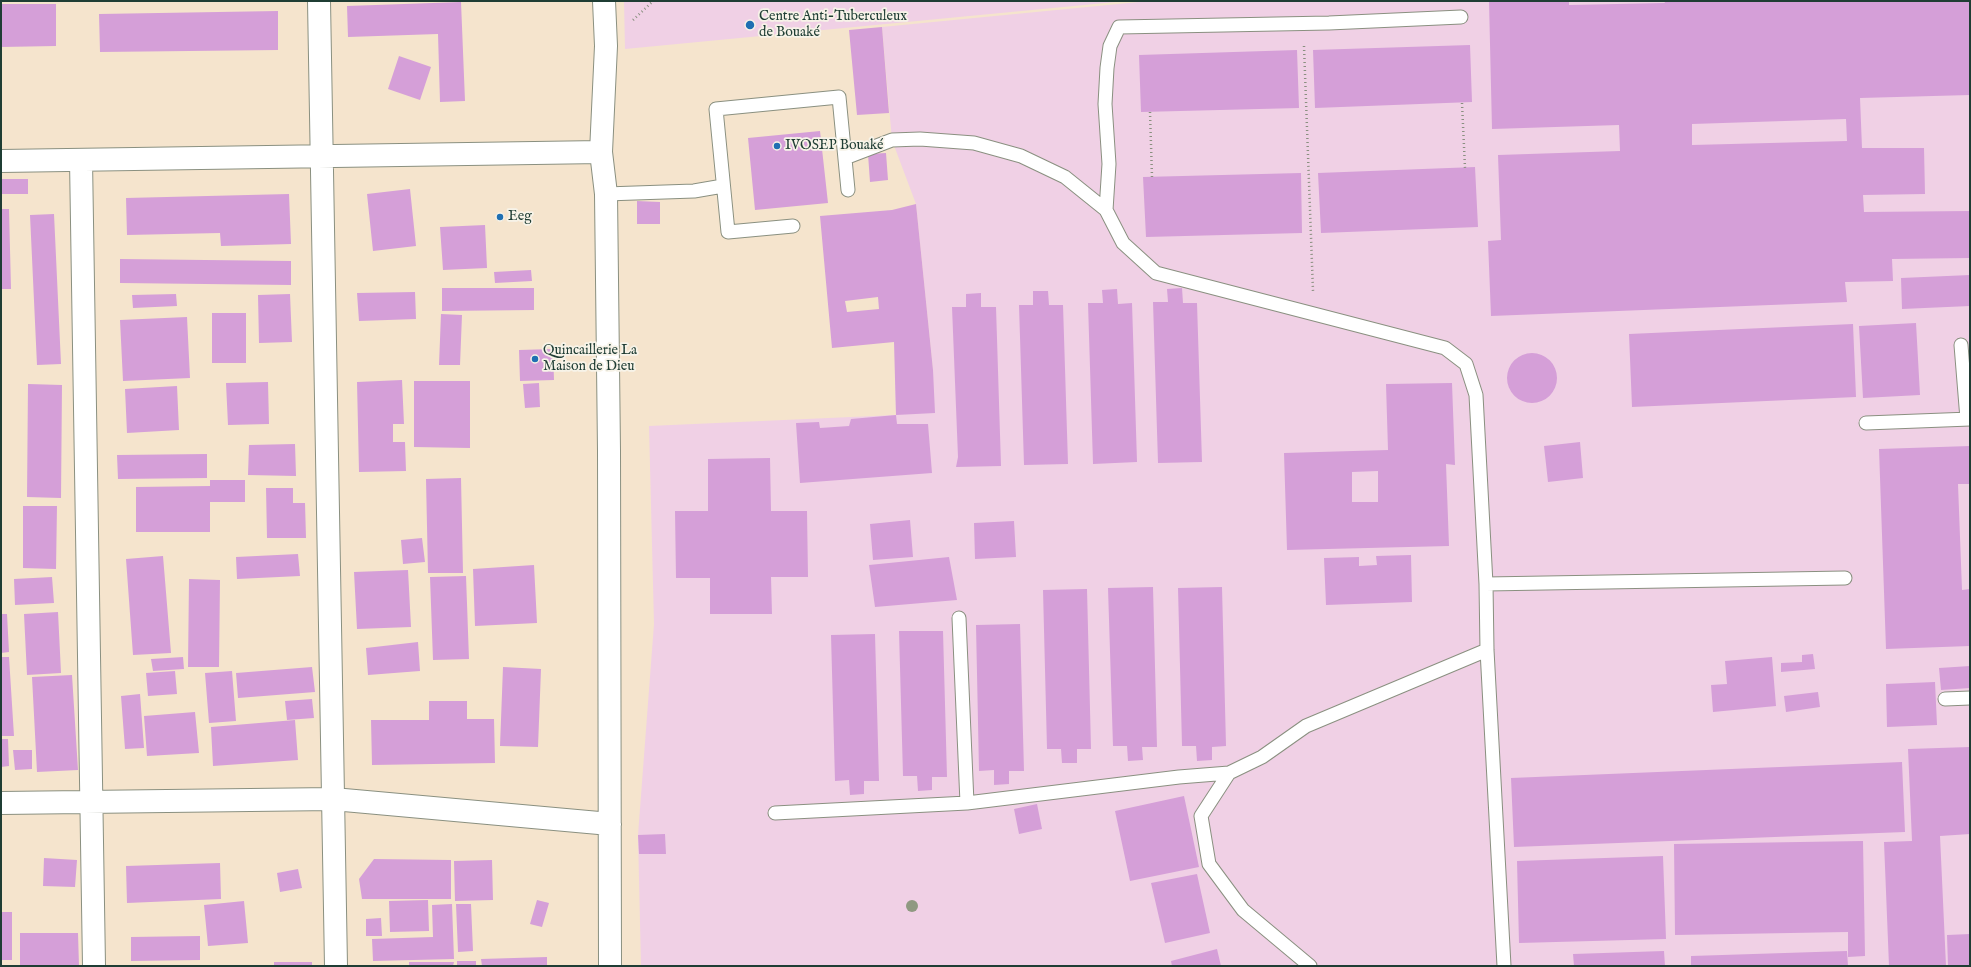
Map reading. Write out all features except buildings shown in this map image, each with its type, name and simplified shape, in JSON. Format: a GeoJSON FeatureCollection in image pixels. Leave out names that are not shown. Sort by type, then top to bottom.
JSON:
{"type":"FeatureCollection","features":[{"type":"Feature","properties":{"kind":"street"},"geometry":{"type":"LineString","coordinates":[[319,1],[336,966]]}},
{"type":"Feature","properties":{"kind":"street"},"geometry":{"type":"LineString","coordinates":[[604,1],[606,46],[601,152],[606,194],[609,459],[610,966]]}},
{"type":"Feature","properties":{"kind":"street"},"geometry":{"type":"LineString","coordinates":[[1,161],[601,152]]}},
{"type":"Feature","properties":{"kind":"street"},"geometry":{"type":"LineString","coordinates":[[80,160],[94,966]]}},
{"type":"Feature","properties":{"kind":"street"},"geometry":{"type":"LineString","coordinates":[[1,803],[333,799],[610,824]]}},
{"type":"Feature","properties":{"kind":"lane"},"geometry":{"type":"LineString","coordinates":[[1106,210],[1109,164],[1105,104],[1107,68],[1110,46],[1119,26],[1303,24],[1461,17]]}},
{"type":"Feature","properties":{"kind":"lane"},"geometry":{"type":"LineString","coordinates":[[793,226],[728,232],[716,109],[839,97],[848,190]]}},
{"type":"Feature","properties":{"kind":"lane"},"geometry":{"type":"LineString","coordinates":[[845,158],[892,140],[920,139],[974,143],[1022,156],[1065,177],[1106,210],[1123,243],[1156,273],[1445,348],[1466,364],[1476,395],[1486,584],[1486,650],[1504,966]]}},
{"type":"Feature","properties":{"kind":"lane"},"geometry":{"type":"LineString","coordinates":[[606,194],[694,191],[723,186]]}},
{"type":"Feature","properties":{"kind":"lane"},"geometry":{"type":"LineString","coordinates":[[1866,423],[1969,419],[1961,344]]}},
{"type":"Feature","properties":{"kind":"lane"},"geometry":{"type":"LineString","coordinates":[[1486,584],[1846,578]]}},
{"type":"Feature","properties":{"kind":"lane"},"geometry":{"type":"LineString","coordinates":[[959,618],[967,803]]}},
{"type":"Feature","properties":{"kind":"lane"},"geometry":{"type":"LineString","coordinates":[[775,813],[967,803],[1179,777],[1229,773],[1262,756],[1306,726],[1486,650]]}},
{"type":"Feature","properties":{"kind":"lane"},"geometry":{"type":"LineString","coordinates":[[1945,699],[1970,698]]}},
{"type":"Feature","properties":{"kind":"lane"},"geometry":{"type":"LineString","coordinates":[[1229,773],[1201,816],[1209,864],[1243,910],[1310,966]]}},
{"type":"Feature","properties":{"kind":"path"},"geometry":{"type":"LineString","coordinates":[[1303,24],[1314,314]]}},
{"type":"Feature","properties":{"kind":"path"},"geometry":{"type":"LineString","coordinates":[[1462,103],[1466,168]]}},
{"type":"Feature","properties":{"kind":"path"},"geometry":{"type":"LineString","coordinates":[[1150,112],[1152,177]]}},
{"type":"Feature","properties":{"kind":"shaded area","name":"Centre Anti-Tuberculeux de Bouaké"},"geometry":{"type":"Polygon","coordinates":[[[624,1],[1126,1],[625,49],[624,1]]]}},
{"type":"Feature","properties":{"kind":"shaded area"},"geometry":{"type":"Polygon","coordinates":[[[1149,1],[1970,1],[1970,966],[641,966],[638,835],[654,624],[649,426],[896,415],[895,371],[933,370],[916,204],[892,140],[882,27],[1149,1]]]}},
{"type":"Feature","properties":{"kind":"place","name":"Centre Anti-Tuberculeux de Bouaké"},"geometry":{"type":"Point","coordinates":[750,25]}},
{"type":"Feature","properties":{"kind":"place","name":"IVOSEP Bouaké"},"geometry":{"type":"Point","coordinates":[777,146]}},
{"type":"Feature","properties":{"kind":"place","name":"Eeg"},"geometry":{"type":"Point","coordinates":[500,217]}},
{"type":"Feature","properties":{"kind":"place","name":"Quincaillerie La Maison de Dieu"},"geometry":{"type":"Point","coordinates":[535,359]}}]}
